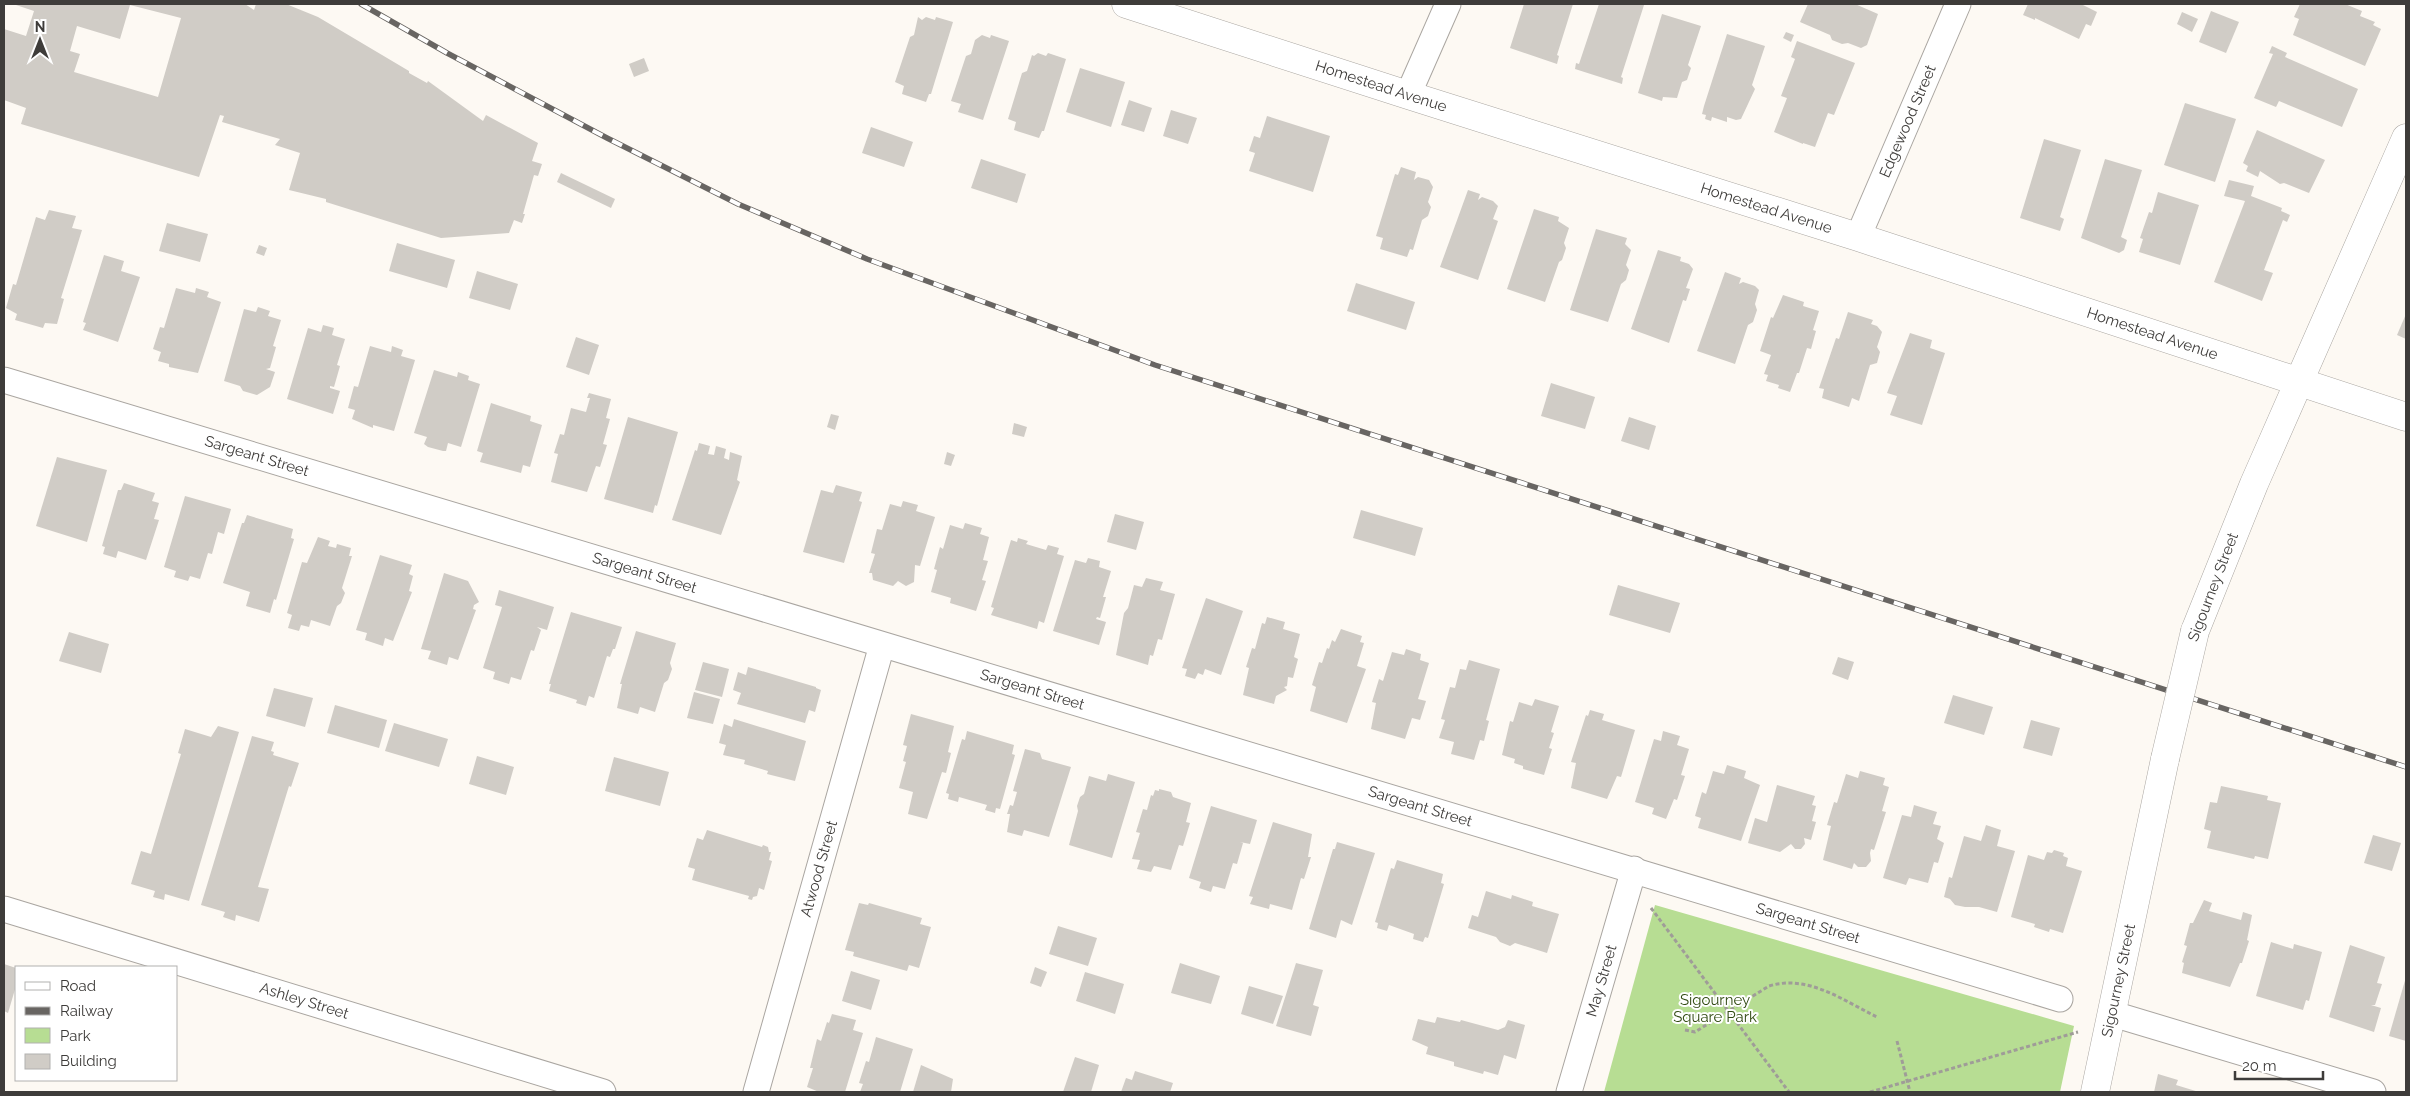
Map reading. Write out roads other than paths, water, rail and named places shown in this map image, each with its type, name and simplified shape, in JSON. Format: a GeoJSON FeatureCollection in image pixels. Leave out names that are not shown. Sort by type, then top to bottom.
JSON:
{"type":"FeatureCollection","features":[{"type":"Feature","properties":{"kind":"main road","name":"Homestead Avenue"},"geometry":{"type":"LineString","coordinates":[[1126,4],[1858,237],[2406,416]]}},
{"type":"Feature","properties":{"kind":"main road","name":"Sigourney Street"},"geometry":{"type":"LineString","coordinates":[[2095,1092],[2194,631],[2254,484],[2406,138]]}},
{"type":"Feature","properties":{"kind":"street"},"geometry":{"type":"LineString","coordinates":[[1408,95],[1448,4]]}},
{"type":"Feature","properties":{"kind":"street","name":"Edgewood Street"},"geometry":{"type":"LineString","coordinates":[[1858,237],[1958,4]]}},
{"type":"Feature","properties":{"kind":"street","name":"Sargeant Street"},"geometry":{"type":"LineString","coordinates":[[4,380],[2060,999]]}},
{"type":"Feature","properties":{"kind":"street","name":"Atwood Street"},"geometry":{"type":"LineString","coordinates":[[756,1092],[882,645]]}},
{"type":"Feature","properties":{"kind":"street","name":"May Street"},"geometry":{"type":"LineString","coordinates":[[1569,1092],[1634,870]]}},
{"type":"Feature","properties":{"kind":"street","name":"Ashley Street"},"geometry":{"type":"LineString","coordinates":[[4,909],[603,1092]]}},
{"type":"Feature","properties":{"kind":"street"},"geometry":{"type":"LineString","coordinates":[[2113,1014],[2373,1092]]}},
{"type":"Feature","properties":{"kind":"railway"},"geometry":{"type":"LineString","coordinates":[[361,4],[447,53],[607,138],[738,204],[867,259],[1155,365],[2406,767]]}},
{"type":"Feature","properties":{"kind":"park label","name":"Sigourney Square Park"},"geometry":{"type":"Point","coordinates":[1715,1008]}}]}
